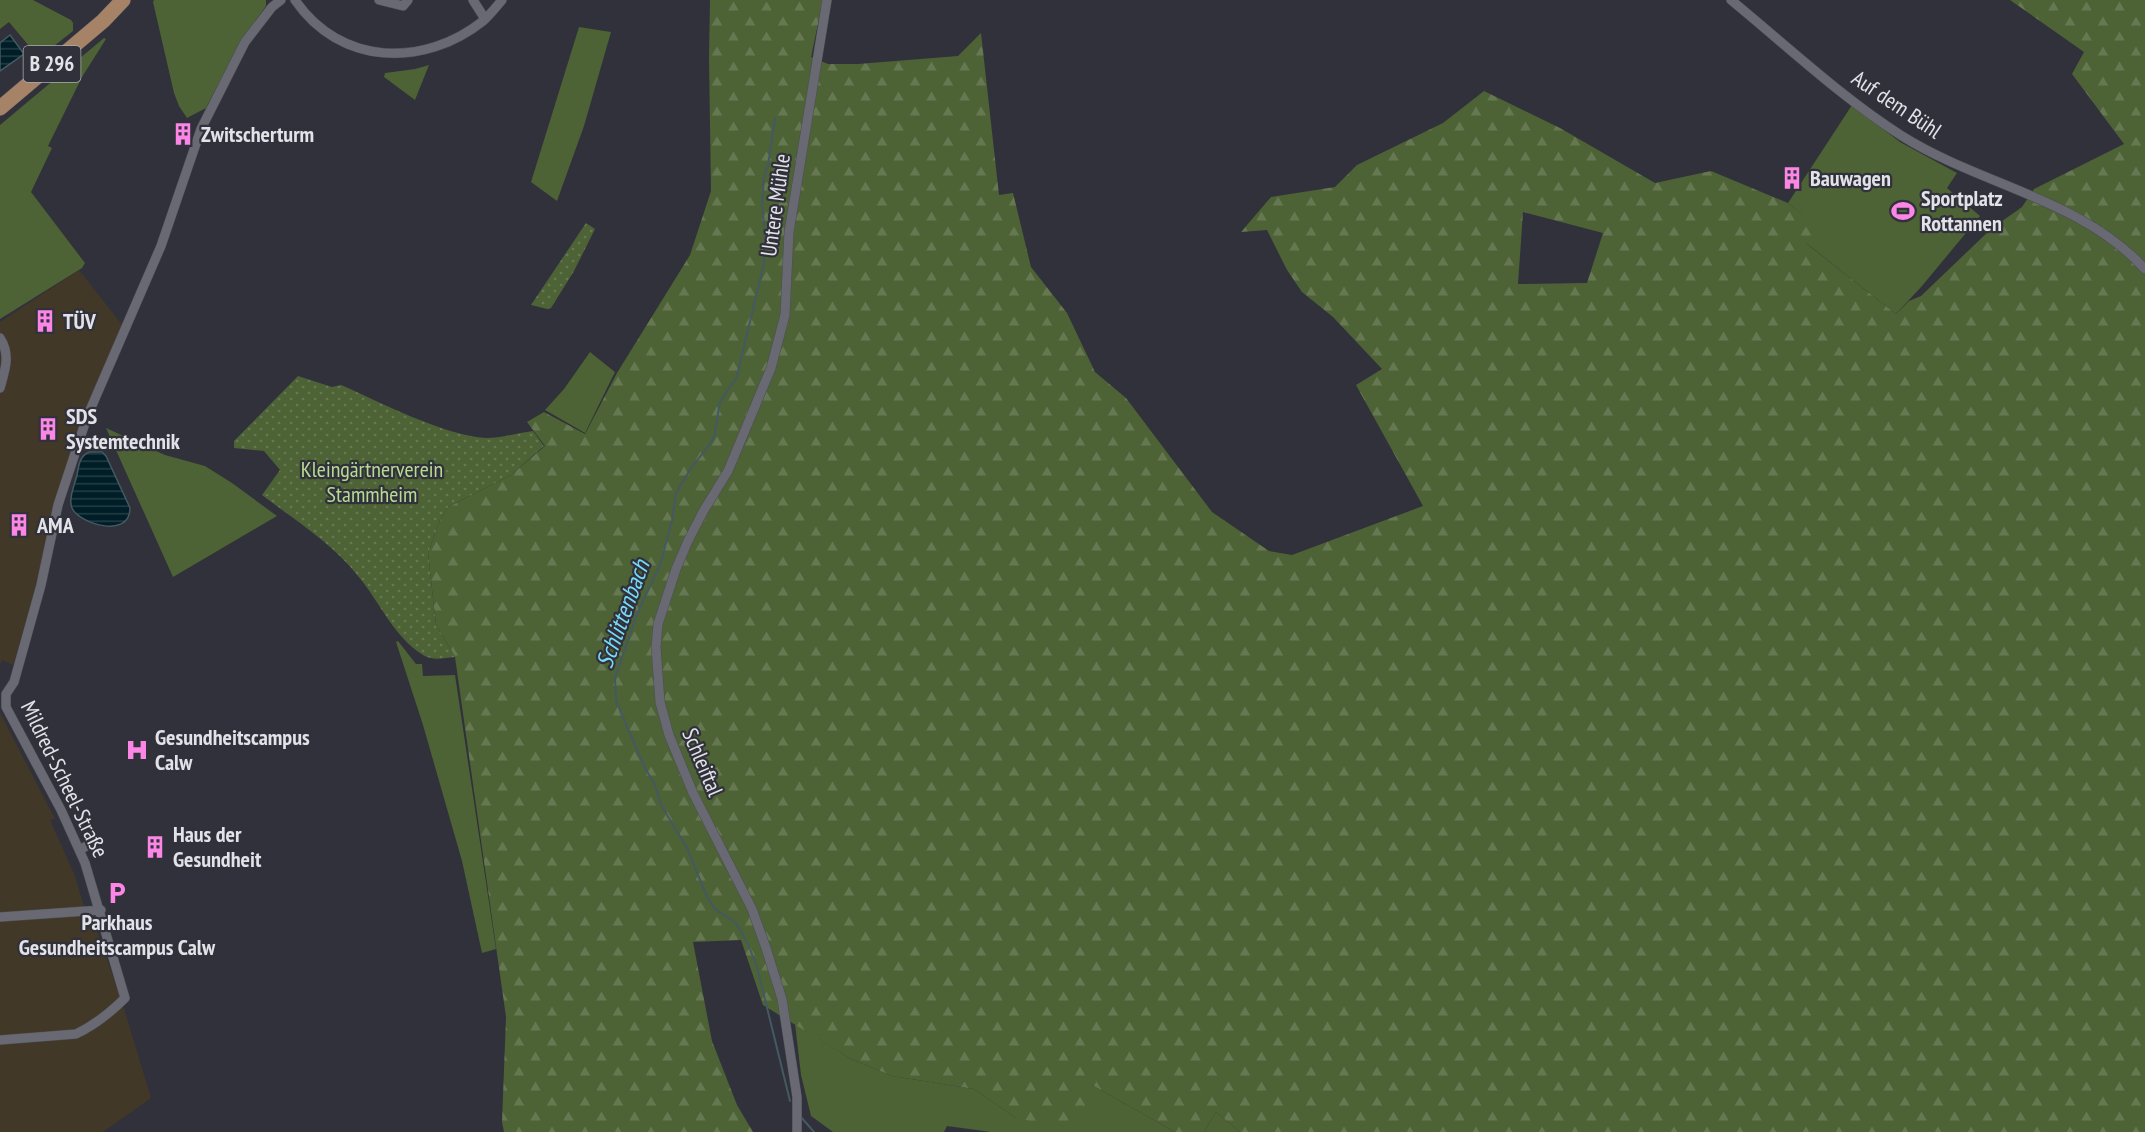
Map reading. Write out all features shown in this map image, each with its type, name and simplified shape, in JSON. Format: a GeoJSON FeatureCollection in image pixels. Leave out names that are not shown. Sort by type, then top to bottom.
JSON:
{"type":"FeatureCollection","features":[{"type":"Feature","properties":{"kind":"main road","name":"B 296"},"geometry":{"type":"LineString","coordinates":[[0,108],[103,21],[123,0]]}},
{"type":"Feature","properties":{"kind":"street","name":"Mildred-Scheel-Straße"},"geometry":{"type":"LineString","coordinates":[[0,1040],[76,1034],[112,1010],[125,998],[101,910],[80,850],[6,707],[3,694],[14,682],[41,585],[58,505],[87,417],[161,246],[201,129],[244,42],[267,13],[281,0]]}},
{"type":"Feature","properties":{"kind":"street"},"geometry":{"type":"LineString","coordinates":[[296,0],[303,11],[322,29],[351,46],[369,52],[405,54],[428,50],[452,41],[485,19],[502,0]]}},
{"type":"Feature","properties":{"kind":"street"},"geometry":{"type":"LineString","coordinates":[[379,0],[403,6],[408,0]]}},
{"type":"Feature","properties":{"kind":"street"},"geometry":{"type":"LineString","coordinates":[[473,0],[485,19]]}},
{"type":"Feature","properties":{"kind":"street","name":"Untere Mühle"},"geometry":{"type":"LineString","coordinates":[[753,411],[771,368],[785,315],[789,232],[827,0]]}},
{"type":"Feature","properties":{"kind":"street","name":"Auf dem Bühl"},"geometry":{"type":"LineString","coordinates":[[1731,0],[1846,94],[1902,136],[1944,159],[2060,209],[2102,233],[2134,257],[2145,269]]}},
{"type":"Feature","properties":{"kind":"street"},"geometry":{"type":"LineString","coordinates":[[0,338],[7,360],[0,388]]}},
{"type":"Feature","properties":{"kind":"street","name":"Schleiftal"},"geometry":{"type":"LineString","coordinates":[[753,411],[728,471],[687,541],[676,569],[658,624],[657,677],[660,702],[669,735],[693,793],[752,909],[782,999],[797,1097],[797,1132]]}},
{"type":"Feature","properties":{"kind":"street"},"geometry":{"type":"LineString","coordinates":[[80,850],[91,843]]}},
{"type":"Feature","properties":{"kind":"street"},"geometry":{"type":"LineString","coordinates":[[0,917],[101,910]]}},
{"type":"Feature","properties":{"kind":"shaded area"},"geometry":{"type":"Polygon","coordinates":[[[79,270],[123,326],[88,402],[69,458],[36,588],[13,665],[2,660],[0,665],[0,322],[79,270]]]}},
{"type":"Feature","properties":{"kind":"shaded area"},"geometry":{"type":"Polygon","coordinates":[[[0,713],[55,819],[50,820],[75,876],[87,917],[92,917],[122,1002],[151,1098],[103,1132],[0,1132],[0,713]]]}},
{"type":"Feature","properties":{"kind":"green space"},"geometry":{"type":"Polygon","coordinates":[[[0,0],[33,0],[71,20],[73,31],[39,58],[9,22],[0,29],[0,0]]]}},
{"type":"Feature","properties":{"kind":"green space"},"geometry":{"type":"Polygon","coordinates":[[[154,0],[266,0],[266,6],[241,41],[206,108],[187,118],[174,93],[154,0]]]}},
{"type":"Feature","properties":{"kind":"green space"},"geometry":{"type":"Polygon","coordinates":[[[710,0],[823,0],[811,57],[828,64],[858,64],[958,56],[981,33],[999,195],[1013,193],[1031,267],[1067,313],[1095,372],[1126,398],[1212,512],[1269,551],[1292,555],[1423,506],[1356,385],[1382,369],[1333,317],[1302,292],[1287,270],[1267,230],[1241,232],[1271,197],[1335,187],[1357,165],[1443,123],[1484,91],[1560,128],[1655,183],[1711,171],[1788,203],[1817,226],[1807,244],[1896,314],[1909,301],[1921,296],[1991,229],[2022,207],[2034,189],[2124,144],[2072,74],[2084,52],[2010,0],[2145,0],[2145,1132],[1240,1132],[1216,1112],[1204,1132],[1175,1132],[1092,1085],[1077,1131],[1016,1118],[974,1089],[892,1076],[851,1059],[763,1005],[741,940],[693,942],[712,1041],[737,1105],[753,1132],[504,1132],[502,1122],[506,1017],[455,657],[436,625],[428,553],[440,520],[448,507],[511,475],[545,446],[527,422],[544,412],[585,434],[617,373],[690,255],[711,191],[710,0]],[[1523,212],[1518,284],[1587,283],[1603,233],[1523,212]]]}},
{"type":"Feature","properties":{"kind":"green space"},"geometry":{"type":"Polygon","coordinates":[[[579,27],[611,32],[584,126],[557,201],[531,182],[579,27]]]}},
{"type":"Feature","properties":{"kind":"green space"},"geometry":{"type":"Polygon","coordinates":[[[104,38],[106,39],[82,77],[48,146],[52,148],[31,192],[85,263],[82,268],[0,319],[0,125],[104,38]]]}},
{"type":"Feature","properties":{"kind":"green space"},"geometry":{"type":"Polygon","coordinates":[[[429,65],[415,100],[384,77],[385,73],[429,65]]]}},
{"type":"Feature","properties":{"kind":"green space"},"geometry":{"type":"Polygon","coordinates":[[[1852,105],[1900,142],[1957,173],[1947,188],[1980,216],[1896,314],[1806,243],[1816,226],[1788,203],[1852,105]]]}},
{"type":"Feature","properties":{"kind":"green space"},"geometry":{"type":"Polygon","coordinates":[[[586,223],[595,229],[574,271],[551,308],[531,305],[586,223]]]}},
{"type":"Feature","properties":{"kind":"green space"},"geometry":{"type":"Polygon","coordinates":[[[590,352],[615,372],[585,433],[545,410],[564,389],[590,352]]]}},
{"type":"Feature","properties":{"kind":"green space","name":"Kleingärtnerverein Stammheim"},"geometry":{"type":"Polygon","coordinates":[[[298,376],[332,387],[341,385],[432,425],[470,436],[492,438],[533,431],[544,446],[511,475],[448,507],[440,520],[428,553],[436,625],[455,657],[430,658],[412,647],[395,629],[348,564],[313,533],[262,495],[280,470],[264,451],[234,448],[234,441],[298,376]]]}},
{"type":"Feature","properties":{"kind":"green space"},"geometry":{"type":"Polygon","coordinates":[[[106,428],[165,455],[205,466],[277,516],[173,577],[106,428]]]}},
{"type":"Feature","properties":{"kind":"green space"},"geometry":{"type":"Polygon","coordinates":[[[398,641],[416,664],[422,664],[423,676],[455,675],[496,949],[482,953],[462,861],[423,725],[396,642],[398,641]]]}},
{"type":"Feature","properties":{"kind":"green space"},"geometry":{"type":"Polygon","coordinates":[[[795,1024],[851,1059],[892,1076],[974,1089],[1016,1118],[1092,1085],[1175,1132],[991,1132],[947,1126],[944,1132],[833,1132],[811,1116],[801,1075],[795,1024]]]}},
{"type":"Feature","properties":{"kind":"green space"},"geometry":{"type":"Polygon","coordinates":[[[1216,1112],[1240,1132],[1204,1132],[1216,1112]]]}},
{"type":"Feature","properties":{"kind":"water"},"geometry":{"type":"Polygon","coordinates":[[[10,35],[24,54],[0,71],[0,43],[10,35]]]}},
{"type":"Feature","properties":{"kind":"water"},"geometry":{"type":"Polygon","coordinates":[[[89,452],[102,452],[106,456],[130,508],[128,518],[122,524],[103,526],[93,523],[76,514],[72,508],[71,496],[79,465],[83,456],[89,452]]]}},
{"type":"Feature","properties":{"kind":"waterway","name":"Schlittenbach"},"geometry":{"type":"LineString","coordinates":[[775,118],[768,166],[764,177],[762,205],[765,234],[764,263],[737,376],[720,402],[714,437],[676,493],[672,521],[660,565],[637,614],[615,678],[616,700],[645,768],[655,785],[661,805],[687,848],[707,897],[715,909],[736,923],[748,944],[757,967],[790,1101]]}},
{"type":"Feature","properties":{"kind":"waterway","name":"Schlittenbach"},"geometry":{"type":"LineString","coordinates":[[801,1117],[814,1132]]}},
{"type":"Feature","properties":{"kind":"place","name":"Zwitscherturm"},"geometry":{"type":"Point","coordinates":[183,134]}},
{"type":"Feature","properties":{"kind":"place","name":"Bauwagen"},"geometry":{"type":"Point","coordinates":[1792,178]}},
{"type":"Feature","properties":{"kind":"place","name":"Sportplatz Rottannen"},"geometry":{"type":"Point","coordinates":[1903,211]}},
{"type":"Feature","properties":{"kind":"place","name":"TÜV"},"geometry":{"type":"Point","coordinates":[45,321]}},
{"type":"Feature","properties":{"kind":"place","name":"SDS Systemtechnik"},"geometry":{"type":"Point","coordinates":[48,429]}},
{"type":"Feature","properties":{"kind":"place","name":"AMA"},"geometry":{"type":"Point","coordinates":[19,525]}},
{"type":"Feature","properties":{"kind":"place","name":"Gesundheitscampus Calw"},"geometry":{"type":"Point","coordinates":[137,750]}},
{"type":"Feature","properties":{"kind":"place","name":"Haus der Gesundheit"},"geometry":{"type":"Point","coordinates":[155,847]}},
{"type":"Feature","properties":{"kind":"place","name":"Parkhaus Gesundheitscampus Calw"},"geometry":{"type":"Point","coordinates":[117,893]}}]}
